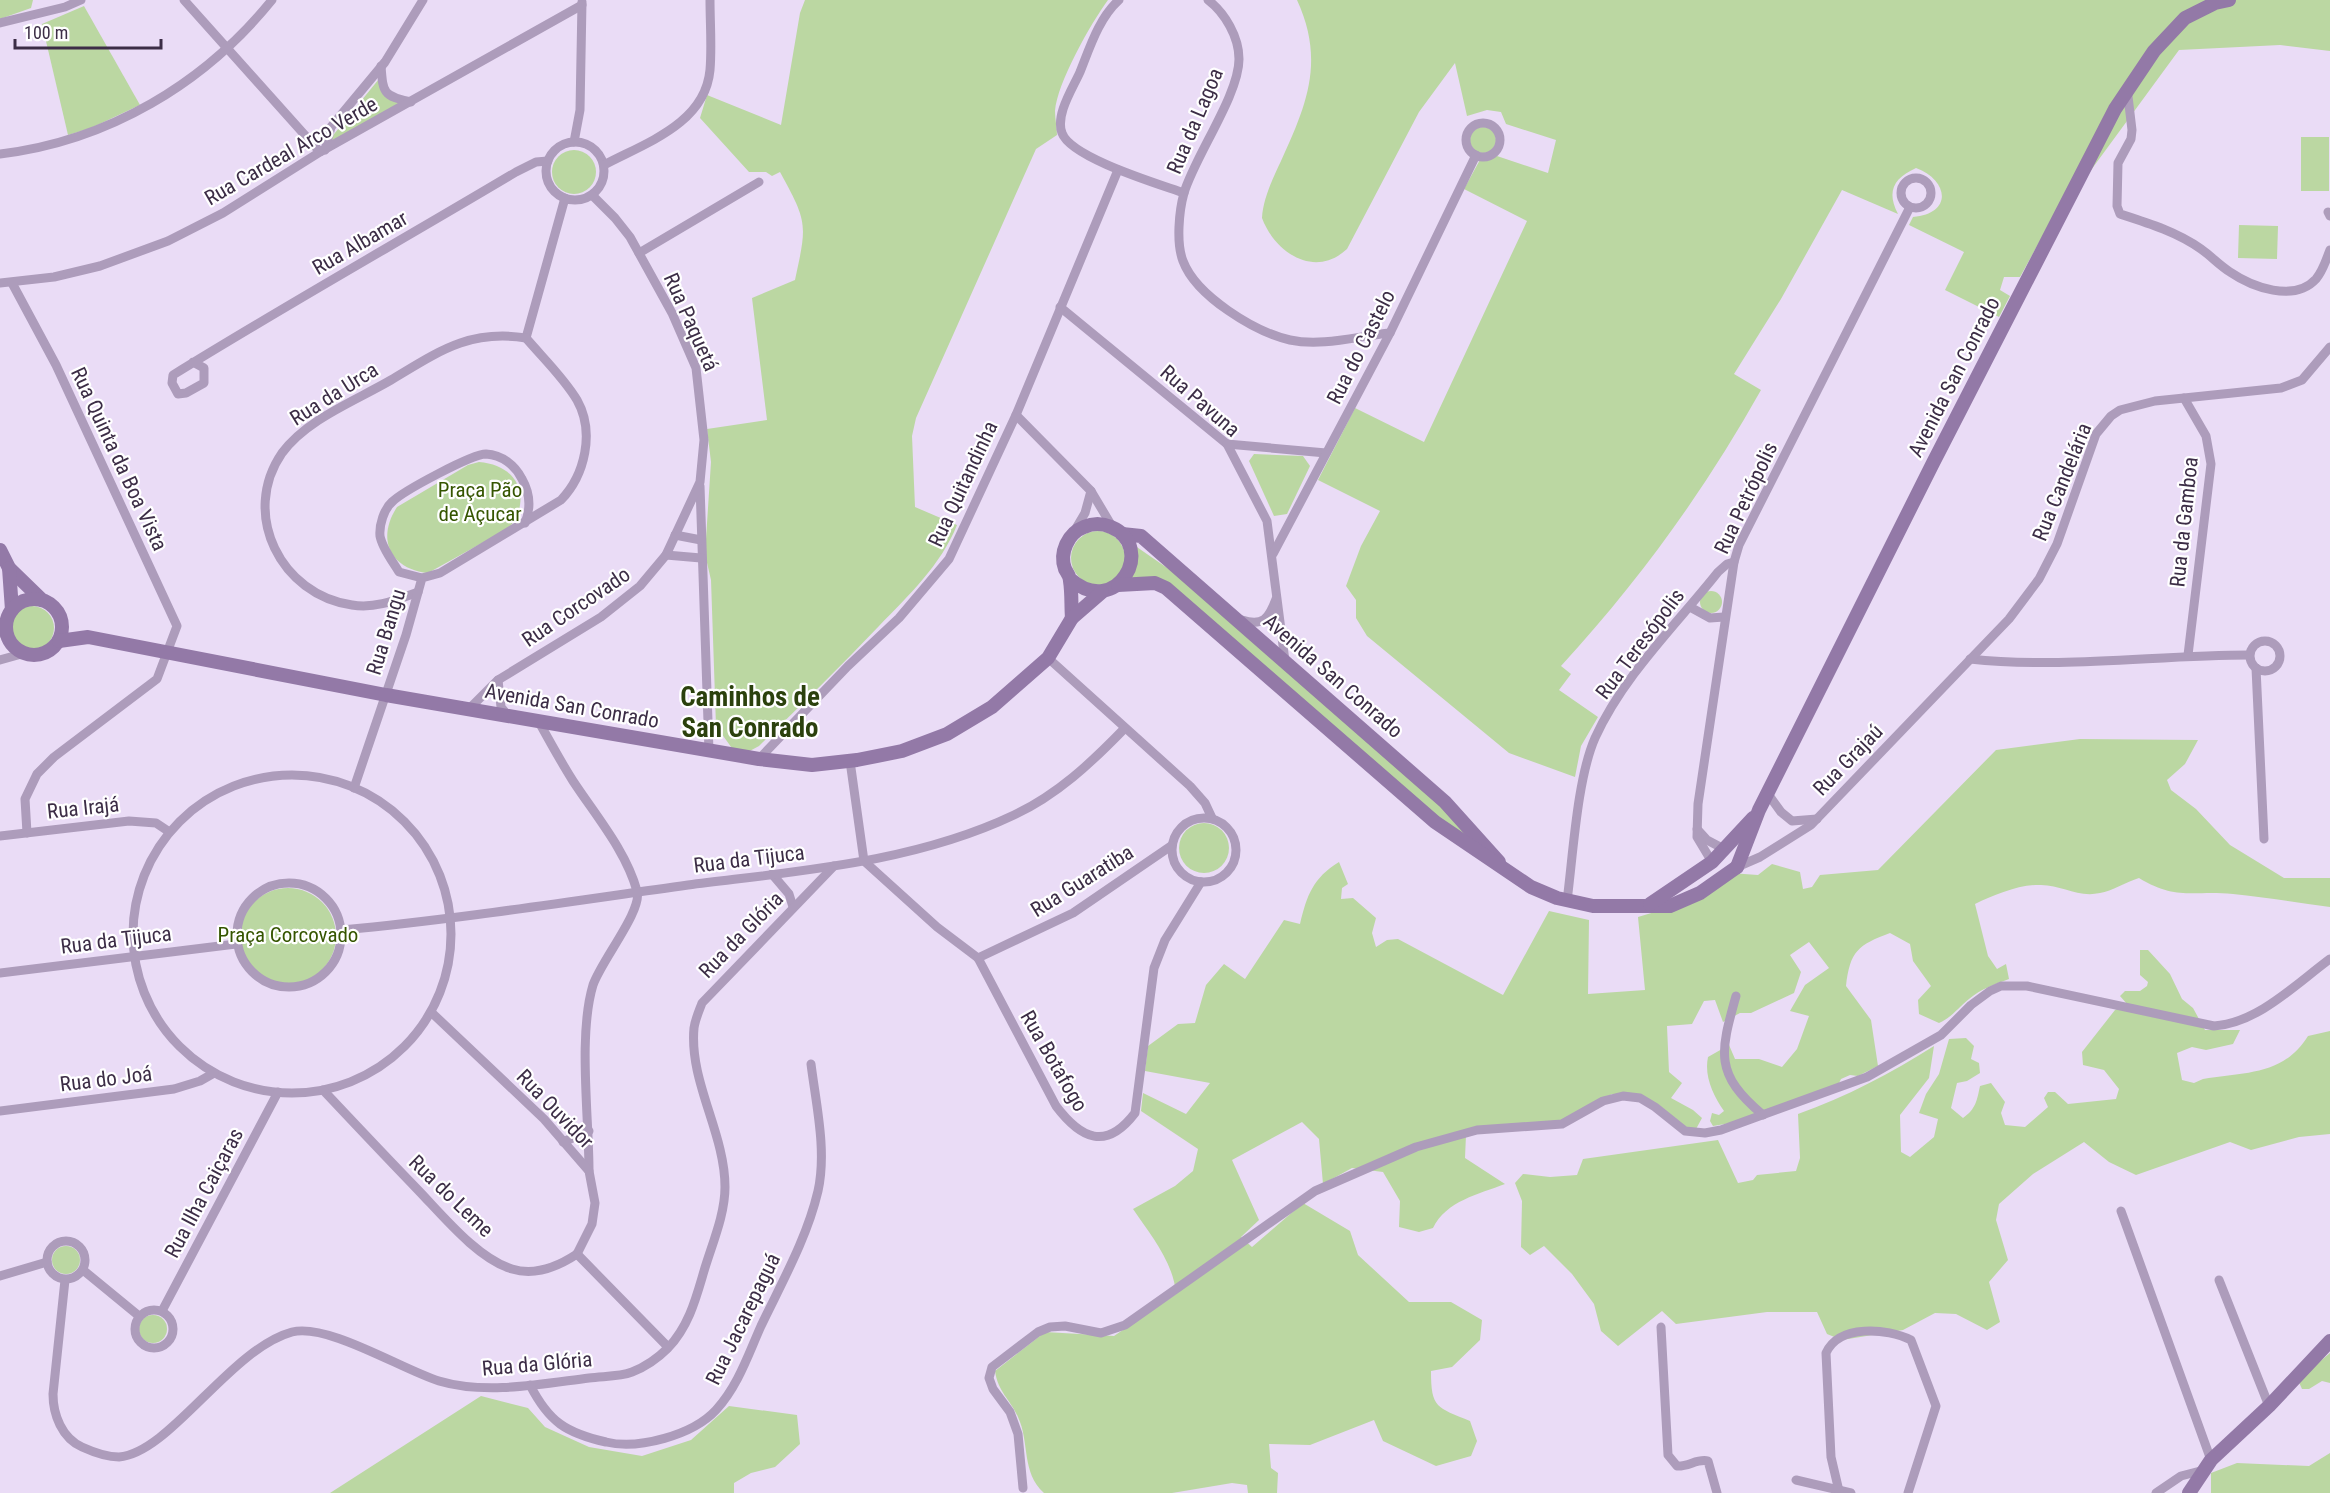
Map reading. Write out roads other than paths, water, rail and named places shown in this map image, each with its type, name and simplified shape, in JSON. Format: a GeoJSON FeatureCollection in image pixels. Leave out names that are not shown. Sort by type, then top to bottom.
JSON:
{"type":"FeatureCollection","features":[{"type":"Feature","properties":{"kind":"street"},"geometry":{"type":"LineString","coordinates":[[45,0],[46,10]]}},
{"type":"Feature","properties":{"kind":"street"},"geometry":{"type":"LineString","coordinates":[[0,23],[81,0]]}},
{"type":"Feature","properties":{"kind":"street"},"geometry":{"type":"LineString","coordinates":[[184,0],[322,151],[331,127],[381,66],[423,0]]}},
{"type":"Feature","properties":{"kind":"street"},"geometry":{"type":"LineString","coordinates":[[0,154],[83,136],[117,122],[190,79],[230,48],[272,0]]}},
{"type":"Feature","properties":{"kind":"street"},"geometry":{"type":"LineString","coordinates":[[604,165],[672,129],[690,115],[700,102],[710,71],[710,0]]}},
{"type":"Feature","properties":{"kind":"street","name":"Rua da Lagoa"},"geometry":{"type":"LineString","coordinates":[[1119,0],[1109,9],[1095,36],[1061,117],[1062,133],[1072,146],[1118,170],[1184,193]]}},
{"type":"Feature","properties":{"kind":"street","name":"Rua da Lagoa"},"geometry":{"type":"LineString","coordinates":[[1208,0],[1233,30],[1239,58],[1234,82],[1184,193],[1180,240],[1182,260],[1194,281],[1215,300],[1260,330],[1291,340],[1327,341],[1390,333]]}},
{"type":"Feature","properties":{"kind":"street","name":"Avenida San Conrado"},"geometry":{"type":"LineString","coordinates":[[1118,585],[1155,584],[1166,588],[1435,822],[1473,850],[1505,868],[1531,887],[1567,901],[1593,906],[1650,904],[1662,907],[1679,903],[1723,879],[1737,867],[1759,810],[1938,453],[2127,88],[2154,51],[2185,18],[2215,3],[2229,0]]}},
{"type":"Feature","properties":{"kind":"street"},"geometry":{"type":"LineString","coordinates":[[574,142],[580,110],[582,3]]}},
{"type":"Feature","properties":{"kind":"street","name":"Rua Cardeal Arco Verde"},"geometry":{"type":"LineString","coordinates":[[0,283],[54,277],[100,266],[168,241],[223,213],[322,151],[582,3]]}},
{"type":"Feature","properties":{"kind":"street"},"geometry":{"type":"LineString","coordinates":[[381,66],[384,90],[387,94],[411,102]]}},
{"type":"Feature","properties":{"kind":"street"},"geometry":{"type":"LineString","coordinates":[[2127,88],[2132,130],[2131,139],[2118,163],[2116,206],[2120,213],[2168,230],[2201,248],[2229,272],[2249,283],[2278,291],[2300,289],[2315,280],[2330,250]]}},
{"type":"Feature","properties":{"kind":"street"},"geometry":{"type":"LineString","coordinates":[[574,142],[582,143],[596,151],[604,165],[603,182],[592,195],[579,200],[565,198],[551,188],[547,179],[548,161],[558,148],[574,142]]}},
{"type":"Feature","properties":{"kind":"street","name":"Rua do Castelo"},"geometry":{"type":"LineString","coordinates":[[1273,554],[1390,333],[1476,155]]}},
{"type":"Feature","properties":{"kind":"street","name":"Rua Albamar"},"geometry":{"type":"LineString","coordinates":[[193,362],[516,172],[536,162],[548,161]]}},
{"type":"Feature","properties":{"kind":"street","name":"Rua Quitandinha"},"geometry":{"type":"LineString","coordinates":[[759,759],[848,666],[899,618],[949,559],[1016,415],[1118,170]]}},
{"type":"Feature","properties":{"kind":"street"},"geometry":{"type":"LineString","coordinates":[[639,254],[759,182]]}},
{"type":"Feature","properties":{"kind":"street","name":"Rua Paquetá"},"geometry":{"type":"LineString","coordinates":[[592,195],[615,218],[639,254],[672,313],[696,368],[704,440],[700,482],[701,558],[709,751]]}},
{"type":"Feature","properties":{"kind":"street"},"geometry":{"type":"LineString","coordinates":[[526,338],[565,198]]}},
{"type":"Feature","properties":{"kind":"street","name":"Rua Petrópolis"},"geometry":{"type":"LineString","coordinates":[[1697,829],[1724,617],[1739,545],[1910,207]]}},
{"type":"Feature","properties":{"kind":"street","name":"Rua Quinta da Boa Vista"},"geometry":{"type":"LineString","coordinates":[[12,283],[60,374],[177,626],[157,679],[71,744],[37,774],[25,799],[27,832]]}},
{"type":"Feature","properties":{"kind":"street","name":"Rua Pavuna"},"geometry":{"type":"LineString","coordinates":[[1060,307],[1227,444],[1267,522],[1273,554],[1285,661]]}},
{"type":"Feature","properties":{"kind":"street","name":"Rua da Urca"},"geometry":{"type":"LineString","coordinates":[[418,592],[384,604],[352,606],[309,590],[282,563],[269,540],[264,513],[272,473],[281,454],[295,438],[316,423],[450,346],[484,336],[526,338]]}},
{"type":"Feature","properties":{"kind":"street","name":"Rua Bangu"},"geometry":{"type":"LineString","coordinates":[[354,788],[422,578],[440,573],[561,500],[572,488],[581,470],[586,441],[582,413],[577,400],[526,338]]}},
{"type":"Feature","properties":{"kind":"street","name":"Rua Candelária"},"geometry":{"type":"LineString","coordinates":[[1991,639],[2039,579],[2057,544],[2096,434],[2104,423],[2120,410],[2135,405],[2292,385],[2302,380],[2317,365],[2330,347]]}},
{"type":"Feature","properties":{"kind":"street","name":"Rua da Gamboa"},"geometry":{"type":"LineString","coordinates":[[2184,398],[2206,436],[2211,464],[2188,656]]}},
{"type":"Feature","properties":{"kind":"street"},"geometry":{"type":"LineString","coordinates":[[1016,415],[1091,491],[1129,544],[1130,567],[1118,585],[1102,592],[1090,591],[1070,579]]}},
{"type":"Feature","properties":{"kind":"street"},"geometry":{"type":"LineString","coordinates":[[1227,444],[1326,453]]}},
{"type":"Feature","properties":{"kind":"street"},"geometry":{"type":"LineString","coordinates":[[422,578],[399,573],[380,536],[382,518],[391,502],[442,473],[483,454],[496,455],[509,462],[527,488],[530,503],[524,524]]}},
{"type":"Feature","properties":{"kind":"street","name":"Rua Paquetá"},"geometry":{"type":"LineString","coordinates":[[666,555],[700,482]]}},
{"type":"Feature","properties":{"kind":"street"},"geometry":{"type":"LineString","coordinates":[[1072,618],[1070,579],[1063,557],[1065,545],[1085,513],[1091,491]]}},
{"type":"Feature","properties":{"kind":"street"},"geometry":{"type":"LineString","coordinates":[[1072,535],[1091,524],[1118,531]]}},
{"type":"Feature","properties":{"kind":"street","name":"Avenida San Conrado"},"geometry":{"type":"LineString","coordinates":[[1118,531],[1141,536],[1285,661],[1445,802],[1505,868]]}},
{"type":"Feature","properties":{"kind":"street"},"geometry":{"type":"LineString","coordinates":[[675,535],[701,540]]}},
{"type":"Feature","properties":{"kind":"street"},"geometry":{"type":"LineString","coordinates":[[0,550],[9,568],[42,600],[51,604],[61,620],[59,641],[42,654],[25,653],[0,660]]}},
{"type":"Feature","properties":{"kind":"street"},"geometry":{"type":"LineString","coordinates":[[666,555],[701,558]]}},
{"type":"Feature","properties":{"kind":"street","name":"Rua Corcovado"},"geometry":{"type":"LineString","coordinates":[[468,710],[498,680],[623,601],[657,569],[666,555]]}},
{"type":"Feature","properties":{"kind":"street","name":"Rua Teresópolis"},"geometry":{"type":"LineString","coordinates":[[1567,901],[1579,808],[1595,739],[1623,690],[1718,572],[1727,564],[1734,562]]}},
{"type":"Feature","properties":{"kind":"street"},"geometry":{"type":"LineString","coordinates":[[9,568],[6,620],[8,638],[12,645],[25,653]]}},
{"type":"Feature","properties":{"kind":"street","name":"Avenida San Conrado"},"geometry":{"type":"LineString","coordinates":[[59,641],[88,637],[468,710],[759,759],[812,765],[850,761],[902,751],[947,734],[992,707],[1048,658],[1072,618],[1102,592]]}},
{"type":"Feature","properties":{"kind":"street"},"geometry":{"type":"LineString","coordinates":[[1235,618],[1252,624],[1262,622],[1269,616],[1277,597]]}},
{"type":"Feature","properties":{"kind":"street"},"geometry":{"type":"LineString","coordinates":[[6,620],[26,601],[42,600]]}},
{"type":"Feature","properties":{"kind":"street"},"geometry":{"type":"LineString","coordinates":[[1690,607],[1710,618],[1724,617]]}},
{"type":"Feature","properties":{"kind":"street","name":"Avenida San Conrado"},"geometry":{"type":"LineString","coordinates":[[61,620],[88,637]]}},
{"type":"Feature","properties":{"kind":"street","name":"Rua Grajaú"},"geometry":{"type":"LineString","coordinates":[[1737,867],[1791,839],[1817,819],[1991,639]]}},
{"type":"Feature","properties":{"kind":"street"},"geometry":{"type":"LineString","coordinates":[[2249,655],[2253,646],[2260,641],[2270,641],[2278,646],[2281,656],[2278,665],[2265,671],[2256,668]]}},
{"type":"Feature","properties":{"kind":"street"},"geometry":{"type":"LineString","coordinates":[[1970,659],[2022,665],[2249,655]]}},
{"type":"Feature","properties":{"kind":"street"},"geometry":{"type":"LineString","coordinates":[[2249,655],[2256,668],[2264,839]]}},
{"type":"Feature","properties":{"kind":"street"},"geometry":{"type":"LineString","coordinates":[[1048,658],[1124,729],[1190,786],[1205,803],[1212,818],[1230,830],[1237,850],[1235,861],[1221,877],[1201,882],[1181,873],[1173,860],[1171,846],[1175,835],[1190,820],[1212,818]]}},
{"type":"Feature","properties":{"kind":"street"},"geometry":{"type":"LineString","coordinates":[[498,680],[501,707],[509,717]]}},
{"type":"Feature","properties":{"kind":"street"},"geometry":{"type":"LineString","coordinates":[[539,722],[573,781],[614,841],[638,892],[633,914],[607,953],[594,984],[588,1011],[589,1171]]}},
{"type":"Feature","properties":{"kind":"street","name":"Rua da Tijuca"},"geometry":{"type":"LineString","coordinates":[[342,930],[452,920],[864,861],[937,842],[1014,815],[1047,798],[1076,776],[1124,729]]}},
{"type":"Feature","properties":{"kind":"street"},"geometry":{"type":"LineString","coordinates":[[850,761],[864,861]]}},
{"type":"Feature","properties":{"kind":"street"},"geometry":{"type":"LineString","coordinates":[[284,775],[322,778],[354,788],[387,806],[411,828],[429,851],[443,880],[452,920],[450,963],[443,987],[431,1012],[412,1040],[388,1062],[363,1077],[323,1090],[300,1094],[231,1082],[200,1065],[171,1040],[152,1012],[140,986],[134,956],[132,938],[135,903],[144,873],[168,831],[203,802],[248,781],[284,775]]}},
{"type":"Feature","properties":{"kind":"street"},"geometry":{"type":"LineString","coordinates":[[1768,794],[1780,812],[1792,821],[1817,819]]}},
{"type":"Feature","properties":{"kind":"street","name":"Avenida San Conrado"},"geometry":{"type":"LineString","coordinates":[[1712,862],[1759,810]]}},
{"type":"Feature","properties":{"kind":"street","name":"Rua Irajá"},"geometry":{"type":"LineString","coordinates":[[0,836],[129,821],[156,823],[168,831]]}},
{"type":"Feature","properties":{"kind":"street"},"geometry":{"type":"LineString","coordinates":[[1791,839],[1792,821]]}},
{"type":"Feature","properties":{"kind":"street"},"geometry":{"type":"LineString","coordinates":[[1697,829],[1707,840],[1733,855],[1737,867]]}},
{"type":"Feature","properties":{"kind":"street"},"geometry":{"type":"LineString","coordinates":[[1697,829],[1697,837],[1723,879]]}},
{"type":"Feature","properties":{"kind":"street","name":"Rua Guaratiba"},"geometry":{"type":"LineString","coordinates":[[978,958],[1073,913],[1171,846]]}},
{"type":"Feature","properties":{"kind":"street","name":"Rua Botafogo"},"geometry":{"type":"LineString","coordinates":[[864,861],[937,927],[978,958],[1056,1106],[1072,1128],[1090,1137],[1105,1136],[1125,1127],[1135,1113],[1154,968],[1166,940],[1201,882]]}},
{"type":"Feature","properties":{"kind":"street"},"geometry":{"type":"LineString","coordinates":[[1650,904],[1712,862]]}},
{"type":"Feature","properties":{"kind":"street","name":"Rua da Glória"},"geometry":{"type":"LineString","coordinates":[[65,1280],[53,1406],[58,1424],[76,1444],[93,1452],[118,1457],[147,1448],[262,1345],[294,1332],[317,1332],[346,1340],[389,1362],[441,1382],[472,1387],[530,1385],[630,1373],[646,1365],[668,1347],[693,1311],[724,1197],[724,1170],[694,1055],[694,1026],[702,1003],[834,866]]}},
{"type":"Feature","properties":{"kind":"street"},"geometry":{"type":"LineString","coordinates":[[772,874],[789,894],[793,907]]}},
{"type":"Feature","properties":{"kind":"street"},"geometry":{"type":"LineString","coordinates":[[281,883],[298,883],[314,889],[328,899],[338,913],[342,930],[341,947],[334,963],[322,977],[307,985],[289,988],[272,985],[256,976],[245,964],[236,944],[241,913],[251,899],[264,889],[281,883]]}},
{"type":"Feature","properties":{"kind":"street","name":"Rua da Tijuca"},"geometry":{"type":"LineString","coordinates":[[0,973],[236,944]]}},
{"type":"Feature","properties":{"kind":"street"},"geometry":{"type":"LineString","coordinates":[[1012,1493],[1025,1491],[1018,1434],[1010,1412],[993,1389],[989,1378],[992,1367],[1038,1332],[1050,1327],[1065,1326],[1101,1333],[1125,1325],[1315,1191],[1425,1144],[1478,1130],[1562,1124],[1603,1101],[1623,1096],[1640,1098],[1655,1107],[1684,1131],[1694,1134],[1721,1130],[1867,1077],[1941,1035],[1971,1005],[2001,986],[2027,986],[2202,1024],[2231,1025],[2265,1007],[2330,959]]}},
{"type":"Feature","properties":{"kind":"street"},"geometry":{"type":"LineString","coordinates":[[1736,996],[1723,1044],[1727,1073],[1744,1099],[1763,1115]]}},
{"type":"Feature","properties":{"kind":"street","name":"Rua Ouvidor"},"geometry":{"type":"LineString","coordinates":[[431,1012],[544,1119],[589,1171],[595,1203],[592,1224],[578,1254]]}},
{"type":"Feature","properties":{"kind":"street","name":"Rua Jacarepaguá"},"geometry":{"type":"LineString","coordinates":[[530,1385],[539,1403],[558,1425],[586,1438],[618,1445],[664,1438],[685,1431],[715,1412],[742,1370],[810,1222],[819,1188],[821,1162],[811,1064]]}},
{"type":"Feature","properties":{"kind":"street","name":"Rua do Joá"},"geometry":{"type":"LineString","coordinates":[[0,1111],[174,1089],[200,1082],[214,1072]]}},
{"type":"Feature","properties":{"kind":"street","name":"Rua do Leme"},"geometry":{"type":"LineString","coordinates":[[323,1090],[457,1230],[495,1263],[514,1270],[536,1271],[565,1262],[578,1254]]}},
{"type":"Feature","properties":{"kind":"street","name":"Rua Ilha Caiçaras"},"geometry":{"type":"LineString","coordinates":[[162,1311],[278,1092]]}},
{"type":"Feature","properties":{"kind":"street"},"geometry":{"type":"LineString","coordinates":[[563,1142],[589,1131]]}},
{"type":"Feature","properties":{"kind":"street"},"geometry":{"type":"LineString","coordinates":[[2121,1211],[2207,1465]]}},
{"type":"Feature","properties":{"kind":"street"},"geometry":{"type":"LineString","coordinates":[[67,1241],[84,1251],[86,1264],[83,1270],[75,1278],[65,1280],[50,1271],[47,1256],[54,1245],[67,1241]]}},
{"type":"Feature","properties":{"kind":"street"},"geometry":{"type":"LineString","coordinates":[[578,1254],[668,1347]]}},
{"type":"Feature","properties":{"kind":"street"},"geometry":{"type":"LineString","coordinates":[[0,1275],[47,1262]]}},
{"type":"Feature","properties":{"kind":"street"},"geometry":{"type":"LineString","coordinates":[[83,1270],[139,1316]]}},
{"type":"Feature","properties":{"kind":"street"},"geometry":{"type":"LineString","coordinates":[[2219,1280],[2269,1406]]}},
{"type":"Feature","properties":{"kind":"street"},"geometry":{"type":"LineString","coordinates":[[146,1311],[162,1311],[171,1320],[173,1332],[167,1343],[155,1348],[143,1345],[136,1335],[136,1322],[139,1316],[146,1311]]}},
{"type":"Feature","properties":{"kind":"street"},"geometry":{"type":"LineString","coordinates":[[1660,1328],[1668,1455],[1677,1466],[1702,1460],[1708,1461],[1717,1493]]}},
{"type":"Feature","properties":{"kind":"street"},"geometry":{"type":"LineString","coordinates":[[1839,1491],[1831,1457],[1826,1353],[1830,1344],[1837,1338],[1879,1330],[1896,1332],[1911,1340],[1936,1406],[1908,1493]]}},
{"type":"Feature","properties":{"kind":"street"},"geometry":{"type":"LineString","coordinates":[[2189,1493],[2207,1465],[2269,1406],[2330,1341]]}},
{"type":"Feature","properties":{"kind":"street"},"geometry":{"type":"LineString","coordinates":[[2156,1493],[2181,1476],[2207,1465]]}},
{"type":"Feature","properties":{"kind":"street"},"geometry":{"type":"LineString","coordinates":[[1796,1480],[1851,1493]]}},
{"type":"Feature","properties":{"kind":"district","name":"Caminhos de San Conrado"},"geometry":{"type":"Point","coordinates":[750,712]}},
{"type":"Feature","properties":{"kind":"park label","name":"Praça Pão de Açucar"},"geometry":{"type":"Point","coordinates":[480,502]}},
{"type":"Feature","properties":{"kind":"park label","name":"Praça Corcovado"},"geometry":{"type":"Point","coordinates":[288,935]}}]}
